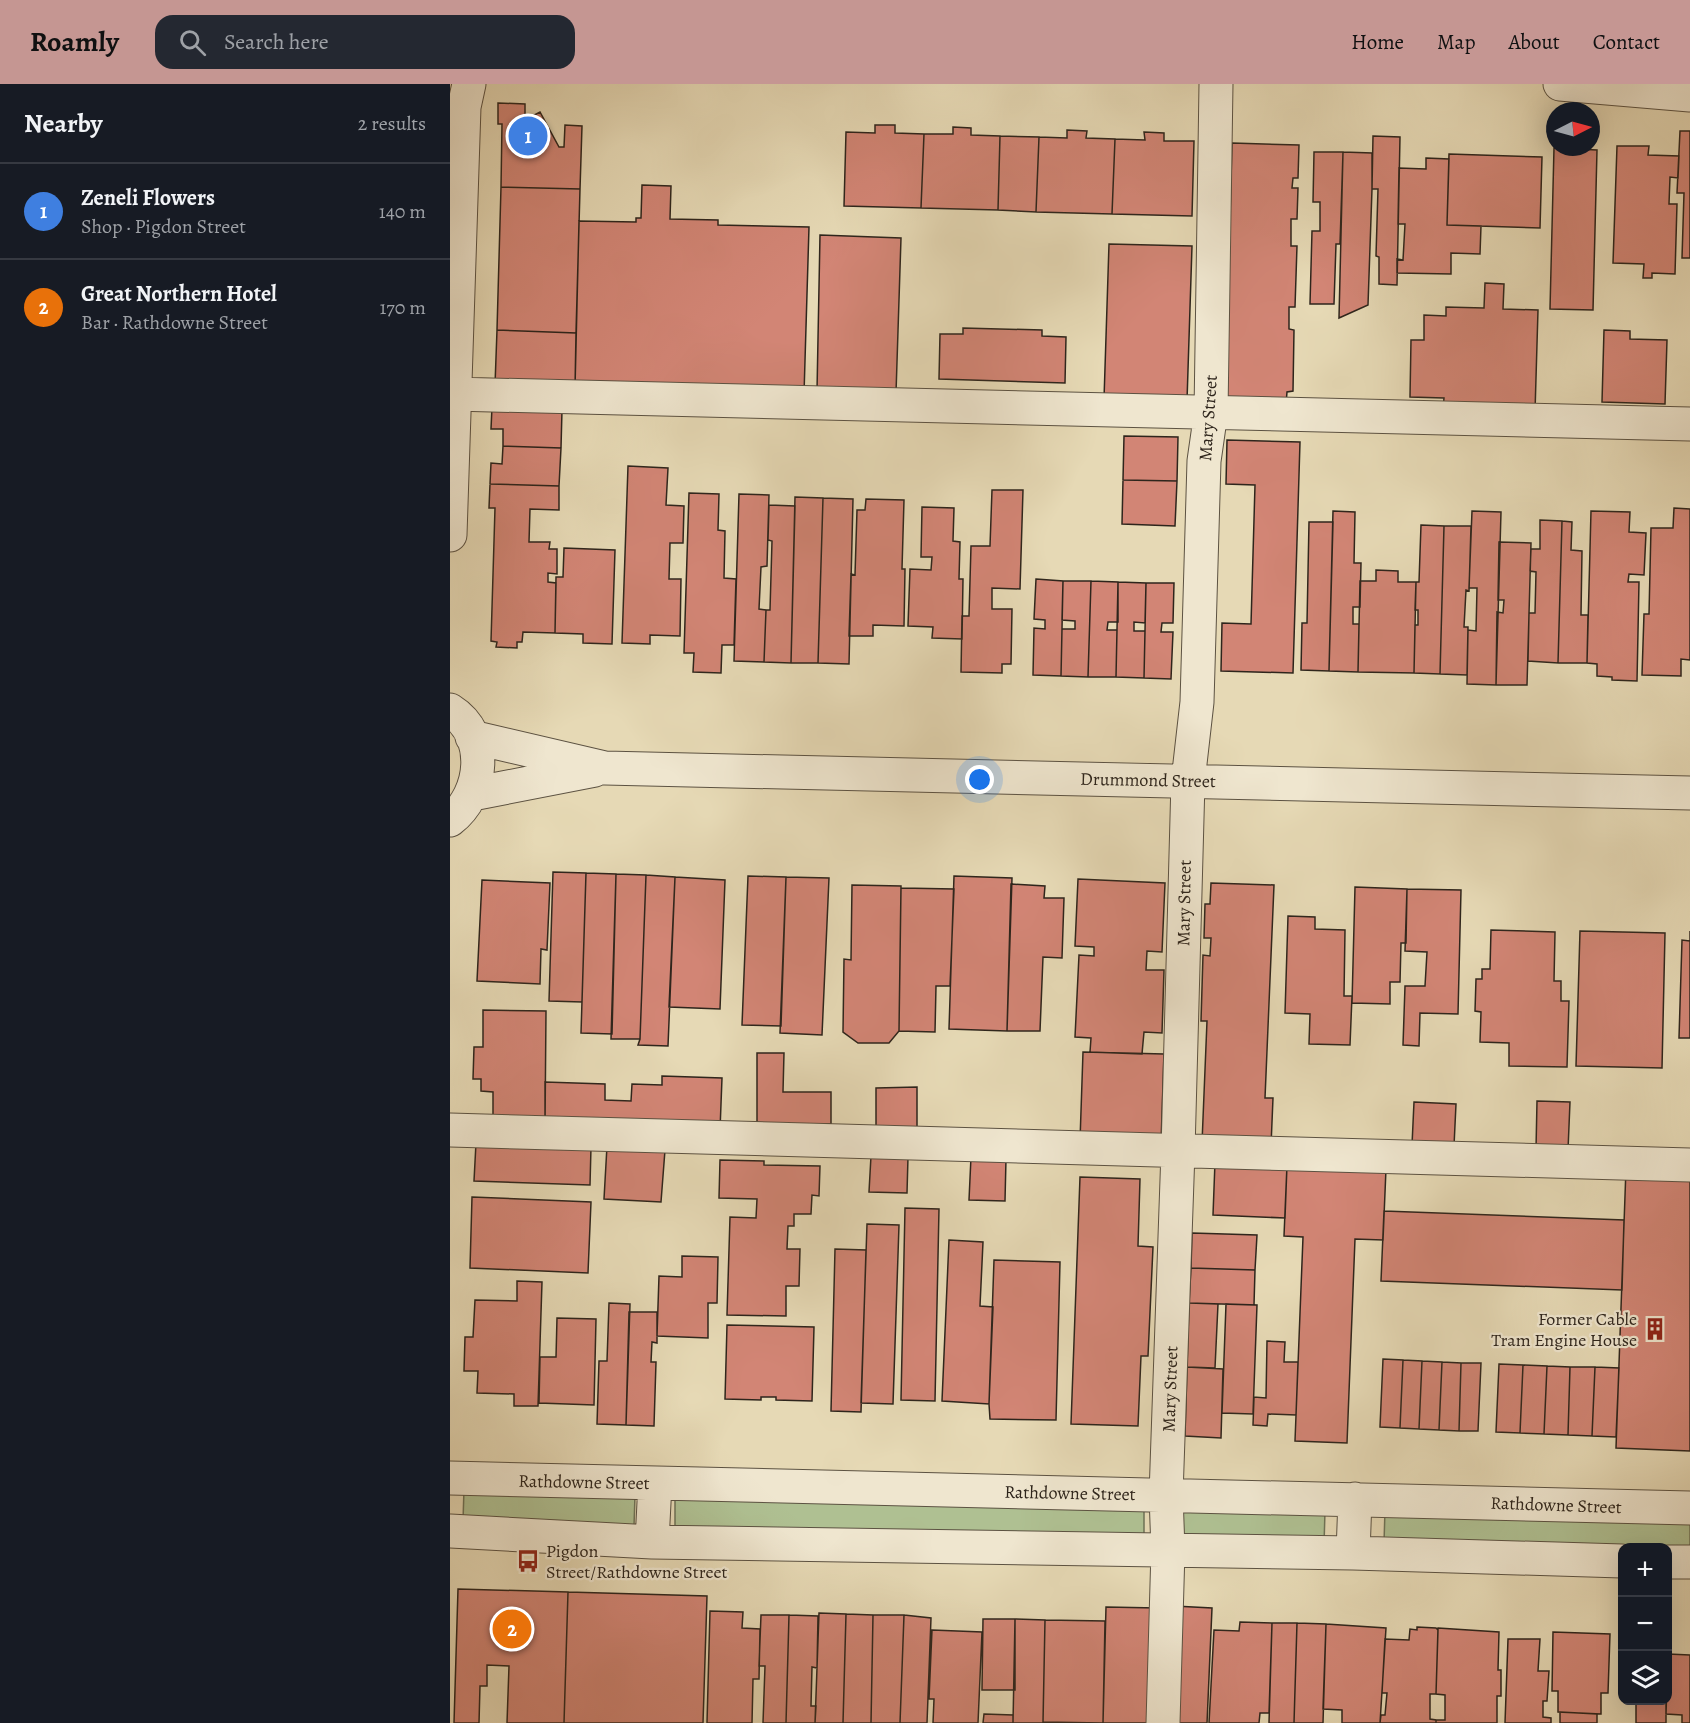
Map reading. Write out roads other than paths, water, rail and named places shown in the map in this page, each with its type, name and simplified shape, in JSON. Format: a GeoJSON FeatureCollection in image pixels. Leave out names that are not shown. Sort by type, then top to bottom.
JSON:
{"type":"FeatureCollection","features":[{"type":"Feature","properties":{"kind":"street"},"geometry":{"type":"LineString","coordinates":[[450,535],[452,376],[464,107],[469,84]]}},
{"type":"Feature","properties":{"kind":"street","name":"Mary Street"},"geometry":{"type":"LineString","coordinates":[[1163,1723],[1168,1550],[1166,1495],[1188,781],[1197,702],[1204,461],[1211,412],[1216,84]]}},
{"type":"Feature","properties":{"kind":"street"},"geometry":{"type":"LineString","coordinates":[[1560,84],[1690,95]]}},
{"type":"Feature","properties":{"kind":"street"},"geometry":{"type":"LineString","coordinates":[[452,376],[1211,412],[1690,424]]}},
{"type":"Feature","properties":{"kind":"street"},"geometry":{"type":"LineString","coordinates":[[450,710],[458,715],[470,730],[478,752],[478,772],[472,794],[461,812],[450,820]]}},
{"type":"Feature","properties":{"kind":"street","name":"Drummond Street"},"geometry":{"type":"LineString","coordinates":[[472,736],[605,768],[1690,794]]}},
{"type":"Feature","properties":{"kind":"street","name":"Drummond Street"},"geometry":{"type":"LineString","coordinates":[[472,794],[605,768]]}},
{"type":"Feature","properties":{"kind":"street"},"geometry":{"type":"LineString","coordinates":[[450,1130],[1690,1165]]}},
{"type":"Feature","properties":{"kind":"street","name":"Rathdowne Street"},"geometry":{"type":"LineString","coordinates":[[450,1478],[1690,1508]]}},
{"type":"Feature","properties":{"kind":"street"},"geometry":{"type":"LineString","coordinates":[[652,1542],[655,1483]]}},
{"type":"Feature","properties":{"kind":"street"},"geometry":{"type":"LineString","coordinates":[[1353,1553],[1354,1499]]}},
{"type":"Feature","properties":{"kind":"street"},"geometry":{"type":"LineString","coordinates":[[450,1531],[652,1542],[1353,1553],[1618,1561]]}},
{"type":"Feature","properties":{"kind":"street"},"geometry":{"type":"LineString","coordinates":[[1672,1562],[1690,1562]]}},
{"type":"Feature","properties":{"kind":"place","name":"Zeneli Flowers"},"geometry":{"type":"Point","coordinates":[528,136]}},
{"type":"Feature","properties":{"kind":"place","name":"Former Cable Tram Engine House"},"geometry":{"type":"Point","coordinates":[1655,1329]}},
{"type":"Feature","properties":{"kind":"place","name":"Pigdon Street/Rathdowne Street"},"geometry":{"type":"Point","coordinates":[528,1561]}},
{"type":"Feature","properties":{"kind":"place","name":"Great Northern Hotel"},"geometry":{"type":"Point","coordinates":[512,1629]}}]}
